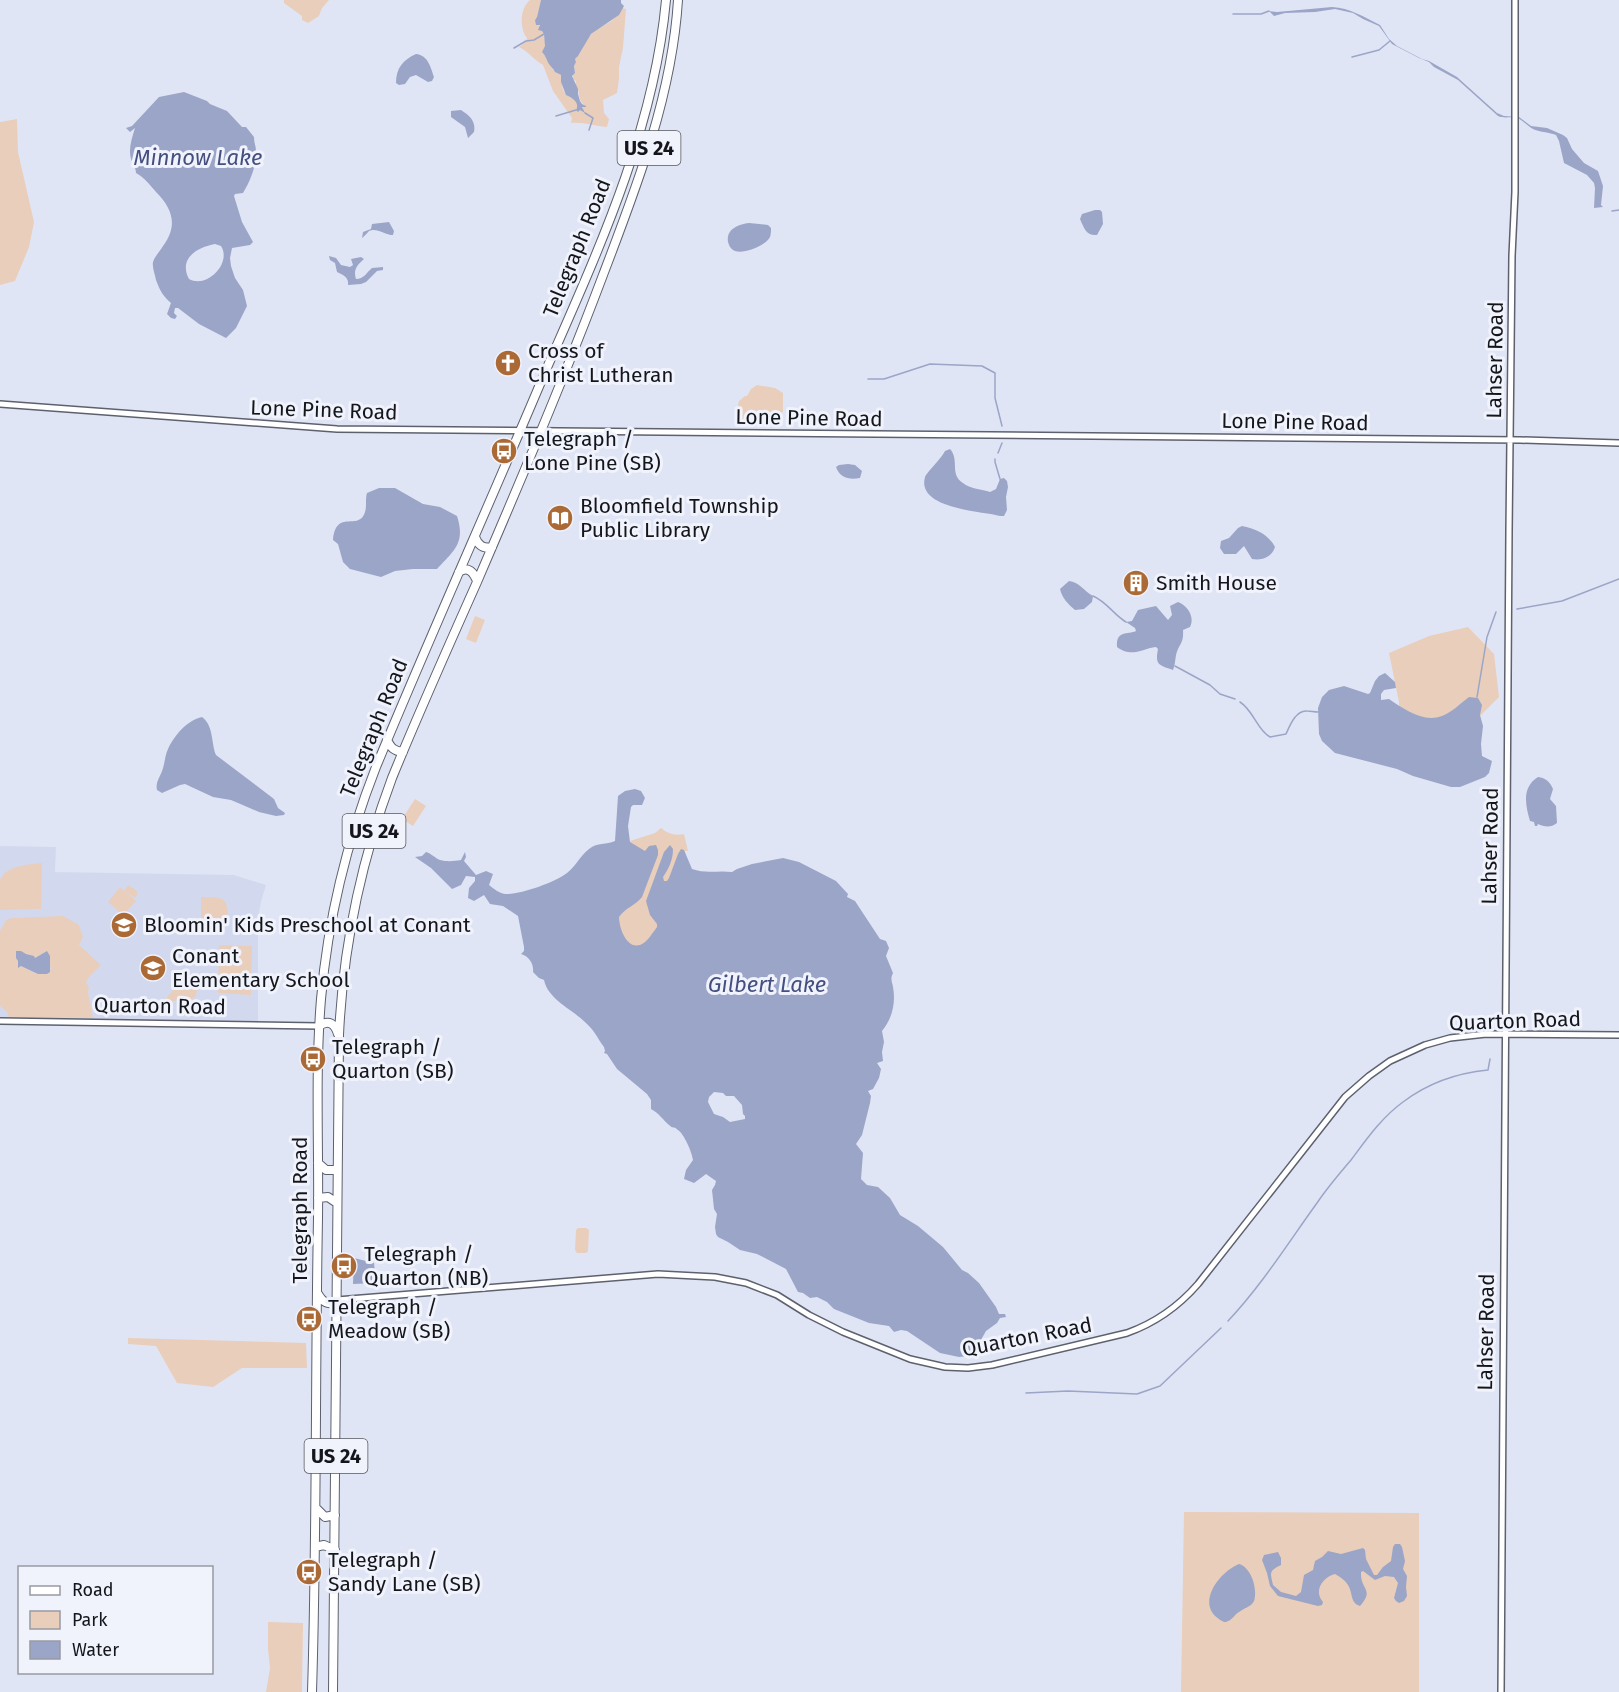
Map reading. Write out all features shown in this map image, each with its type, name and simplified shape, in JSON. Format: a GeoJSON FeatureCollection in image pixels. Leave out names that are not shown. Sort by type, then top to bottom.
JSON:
{"type":"FeatureCollection","features":[{"type":"Feature","properties":{"kind":"highway","name":"Telegraph Road"},"geometry":{"type":"LineString","coordinates":[[312,1692],[316,1508],[319,1026],[325,960],[339,886],[360,811],[387,740],[585,281],[627,170],[643,123],[658,61],[666,0]]}},
{"type":"Feature","properties":{"kind":"highway","name":"Telegraph Road"},"geometry":{"type":"LineString","coordinates":[[333,1692],[339,1035],[344,968],[357,895],[375,828],[403,752],[542,431],[628,207],[656,126],[671,59],[678,0]]}},
{"type":"Feature","properties":{"kind":"highway"},"geometry":{"type":"LineString","coordinates":[[585,281],[590,291],[597,290]]}},
{"type":"Feature","properties":{"kind":"highway"},"geometry":{"type":"LineString","coordinates":[[573,308],[582,307],[588,316]]}},
{"type":"Feature","properties":{"kind":"highway"},"geometry":{"type":"LineString","coordinates":[[475,537],[482,547],[492,547]]}},
{"type":"Feature","properties":{"kind":"highway"},"geometry":{"type":"LineString","coordinates":[[459,572],[464,569],[470,570],[477,581]]}},
{"type":"Feature","properties":{"kind":"highway"},"geometry":{"type":"LineString","coordinates":[[387,740],[390,747],[403,752]]}},
{"type":"Feature","properties":{"kind":"highway"},"geometry":{"type":"LineString","coordinates":[[319,1026],[331,1023],[339,1035]]}},
{"type":"Feature","properties":{"kind":"highway"},"geometry":{"type":"LineString","coordinates":[[318,1163],[326,1170],[337,1170]]}},
{"type":"Feature","properties":{"kind":"highway"},"geometry":{"type":"LineString","coordinates":[[318,1198],[328,1197],[337,1203]]}},
{"type":"Feature","properties":{"kind":"highway"},"geometry":{"type":"LineString","coordinates":[[317,1293],[326,1302],[337,1300]]}},
{"type":"Feature","properties":{"kind":"highway"},"geometry":{"type":"LineString","coordinates":[[316,1508],[325,1517],[335,1515]]}},
{"type":"Feature","properties":{"kind":"highway"},"geometry":{"type":"LineString","coordinates":[[315,1547],[324,1545],[335,1550]]}},
{"type":"Feature","properties":{"kind":"street","name":"Lahser Road"},"geometry":{"type":"LineString","coordinates":[[1501,1692],[1515,0]]}},
{"type":"Feature","properties":{"kind":"street","name":"Lone Pine Road"},"geometry":{"type":"LineString","coordinates":[[0,404],[309,427],[1619,443]]}},
{"type":"Feature","properties":{"kind":"street","name":"Quarton Road"},"geometry":{"type":"LineString","coordinates":[[0,1021],[319,1026]]}},
{"type":"Feature","properties":{"kind":"street","name":"Quarton Road"},"geometry":{"type":"LineString","coordinates":[[337,1300],[681,1274],[736,1280],[758,1287],[843,1332],[930,1365],[977,1368],[1127,1333],[1153,1322],[1177,1306],[1198,1284],[1338,1105],[1360,1083],[1381,1067],[1408,1052],[1437,1041],[1476,1035],[1619,1035]]}},
{"type":"Feature","properties":{"kind":"shaded area","name":"Conant Elementary School"},"geometry":{"type":"Polygon","coordinates":[[[0,846],[56,847],[55,872],[234,875],[266,885],[258,918],[258,1024],[0,1018],[0,846]]]}},
{"type":"Feature","properties":{"kind":"green space"},"geometry":{"type":"Polygon","coordinates":[[[284,0],[329,0],[319,16],[308,23],[284,3],[284,0]]]}},
{"type":"Feature","properties":{"kind":"green space"},"geometry":{"type":"Polygon","coordinates":[[[530,0],[541,0],[535,19],[542,29],[552,68],[561,75],[565,93],[576,101],[578,106],[576,110],[582,109],[583,106],[586,107],[580,100],[576,81],[573,79],[575,59],[591,35],[614,19],[622,8],[626,9],[617,93],[603,100],[604,113],[609,119],[607,127],[571,123],[572,118],[553,91],[543,65],[519,47],[526,42],[527,38],[524,34],[522,18],[524,8],[530,0]]]}},
{"type":"Feature","properties":{"kind":"green space"},"geometry":{"type":"Polygon","coordinates":[[[17,119],[18,152],[34,222],[29,247],[15,281],[0,285],[0,122],[17,119]]]}},
{"type":"Feature","properties":{"kind":"green space"},"geometry":{"type":"Polygon","coordinates":[[[757,385],[775,388],[783,393],[783,411],[770,421],[742,421],[736,414],[739,401],[757,385]]]}},
{"type":"Feature","properties":{"kind":"green space"},"geometry":{"type":"Polygon","coordinates":[[[475,616],[485,620],[476,643],[466,639],[475,616]]]}},
{"type":"Feature","properties":{"kind":"green space"},"geometry":{"type":"Polygon","coordinates":[[[1468,627],[1494,654],[1499,697],[1470,726],[1399,723],[1399,702],[1389,653],[1429,636],[1468,627]]]}},
{"type":"Feature","properties":{"kind":"green space"},"geometry":{"type":"Polygon","coordinates":[[[415,799],[426,806],[413,826],[402,819],[415,799]]]}},
{"type":"Feature","properties":{"kind":"green space"},"geometry":{"type":"Polygon","coordinates":[[[661,828],[672,834],[684,834],[688,851],[685,851],[654,959],[608,935],[630,841],[655,833],[661,828]]]}},
{"type":"Feature","properties":{"kind":"green space"},"geometry":{"type":"Polygon","coordinates":[[[42,863],[41,909],[0,910],[2,876],[11,869],[42,863]]]}},
{"type":"Feature","properties":{"kind":"green space"},"geometry":{"type":"Polygon","coordinates":[[[128,885],[138,894],[135,898],[124,890],[128,885]]]}},
{"type":"Feature","properties":{"kind":"green space"},"geometry":{"type":"Polygon","coordinates":[[[120,887],[136,901],[123,915],[108,902],[120,887]]]}},
{"type":"Feature","properties":{"kind":"green space"},"geometry":{"type":"Polygon","coordinates":[[[201,897],[224,901],[228,924],[201,924],[201,897]]]}},
{"type":"Feature","properties":{"kind":"green space"},"geometry":{"type":"Polygon","coordinates":[[[63,916],[79,925],[83,937],[79,945],[101,965],[86,982],[93,1018],[9,1017],[0,1006],[0,931],[6,920],[63,916]],[[47,951],[34,958],[29,954],[18,961],[18,967],[21,966],[35,973],[47,974],[51,969],[47,951]]]}},
{"type":"Feature","properties":{"kind":"green space"},"geometry":{"type":"Polygon","coordinates":[[[219,945],[252,946],[251,995],[218,993],[219,945]]]}},
{"type":"Feature","properties":{"kind":"green space"},"geometry":{"type":"Polygon","coordinates":[[[182,979],[193,985],[197,990],[196,996],[192,999],[163,1002],[182,979]]]}},
{"type":"Feature","properties":{"kind":"green space"},"geometry":{"type":"Polygon","coordinates":[[[578,1228],[589,1230],[586,1253],[577,1253],[575,1250],[578,1228]]]}},
{"type":"Feature","properties":{"kind":"green space"},"geometry":{"type":"Polygon","coordinates":[[[128,1338],[306,1343],[307,1368],[242,1368],[213,1387],[177,1383],[156,1346],[128,1344],[128,1338]]]}},
{"type":"Feature","properties":{"kind":"green space"},"geometry":{"type":"Polygon","coordinates":[[[1184,1512],[1419,1513],[1419,1692],[1181,1692],[1184,1512]]]}},
{"type":"Feature","properties":{"kind":"green space"},"geometry":{"type":"Polygon","coordinates":[[[268,1622],[303,1623],[302,1692],[266,1692],[270,1668],[268,1622]]]}},
{"type":"Feature","properties":{"kind":"water"},"geometry":{"type":"Polygon","coordinates":[[[541,0],[621,0],[624,6],[619,15],[591,34],[575,59],[575,73],[572,76],[580,101],[586,106],[582,107],[585,113],[576,110],[576,103],[566,95],[561,75],[555,72],[542,52],[545,46],[544,34],[538,30],[540,25],[536,25],[535,20],[541,0]]]}},
{"type":"Feature","properties":{"kind":"water"},"geometry":{"type":"Polygon","coordinates":[[[1332,7],[1351,11],[1380,25],[1389,39],[1397,46],[1429,61],[1457,77],[1497,113],[1519,117],[1531,126],[1547,128],[1563,135],[1584,163],[1598,171],[1603,186],[1601,205],[1603,207],[1594,208],[1594,183],[1587,175],[1564,163],[1556,135],[1533,129],[1517,118],[1498,116],[1458,80],[1429,62],[1419,58],[1392,44],[1379,26],[1353,13],[1335,9],[1274,16],[1269,11],[1332,7]]]}},
{"type":"Feature","properties":{"kind":"water"},"geometry":{"type":"Polygon","coordinates":[[[416,54],[428,62],[434,77],[432,81],[428,82],[416,75],[410,77],[405,84],[399,85],[396,83],[396,78],[399,69],[407,59],[416,54]]]}},
{"type":"Feature","properties":{"kind":"water","name":"Minnow Lake"},"geometry":{"type":"Polygon","coordinates":[[[184,92],[207,101],[227,111],[254,137],[256,156],[252,173],[243,193],[234,196],[242,222],[253,242],[250,245],[232,248],[230,258],[235,278],[243,290],[247,306],[236,328],[226,338],[199,324],[178,308],[175,308],[174,313],[177,316],[175,319],[171,318],[167,314],[171,303],[162,293],[156,280],[153,262],[168,239],[172,218],[162,198],[136,173],[130,151],[135,128],[130,132],[126,128],[132,126],[159,97],[184,92]],[[215,244],[202,248],[188,259],[186,272],[189,279],[203,280],[216,273],[223,260],[224,253],[221,246],[215,244]]]}},
{"type":"Feature","properties":{"kind":"water"},"geometry":{"type":"Polygon","coordinates":[[[461,110],[470,117],[474,125],[474,132],[468,138],[465,127],[451,117],[451,111],[461,110]]]}},
{"type":"Feature","properties":{"kind":"water"},"geometry":{"type":"Polygon","coordinates":[[[1095,210],[1102,212],[1103,224],[1097,235],[1093,235],[1088,233],[1080,219],[1082,214],[1095,210]]]}},
{"type":"Feature","properties":{"kind":"water"},"geometry":{"type":"Polygon","coordinates":[[[389,222],[394,231],[393,235],[372,230],[362,238],[363,232],[371,229],[372,224],[389,222]]]}},
{"type":"Feature","properties":{"kind":"water"},"geometry":{"type":"Polygon","coordinates":[[[749,223],[768,225],[771,228],[770,237],[753,249],[742,252],[733,250],[728,242],[729,234],[737,226],[749,223]]]}},
{"type":"Feature","properties":{"kind":"water"},"geometry":{"type":"Polygon","coordinates":[[[329,256],[336,258],[341,265],[350,267],[353,265],[351,259],[361,257],[364,259],[356,268],[356,279],[363,277],[372,268],[383,267],[383,270],[377,271],[366,282],[348,285],[347,278],[337,272],[335,263],[330,260],[329,256]]]}},
{"type":"Feature","properties":{"kind":"water"},"geometry":{"type":"Polygon","coordinates":[[[950,449],[953,453],[956,475],[966,485],[990,492],[996,489],[1000,479],[1004,478],[1007,481],[1007,510],[1004,516],[952,507],[930,496],[925,488],[925,477],[945,451],[950,449]]]}},
{"type":"Feature","properties":{"kind":"water"},"geometry":{"type":"Polygon","coordinates":[[[855,465],[862,471],[860,478],[852,479],[840,474],[836,467],[855,465]]]}},
{"type":"Feature","properties":{"kind":"water"},"geometry":{"type":"Polygon","coordinates":[[[379,488],[395,488],[423,504],[440,507],[457,516],[459,540],[453,552],[437,569],[395,571],[381,577],[350,569],[343,562],[338,544],[333,540],[335,530],[343,522],[362,518],[366,510],[367,493],[379,488]]]}},
{"type":"Feature","properties":{"kind":"water"},"geometry":{"type":"Polygon","coordinates":[[[1242,526],[1257,531],[1269,539],[1275,547],[1269,556],[1263,559],[1252,559],[1244,546],[1236,554],[1224,554],[1220,548],[1221,541],[1229,538],[1242,526]]]}},
{"type":"Feature","properties":{"kind":"water"},"geometry":{"type":"Polygon","coordinates":[[[1069,581],[1079,585],[1093,596],[1092,602],[1084,609],[1075,610],[1062,595],[1060,589],[1069,581]]]}},
{"type":"Feature","properties":{"kind":"water"},"geometry":{"type":"Polygon","coordinates":[[[1178,602],[1188,609],[1192,619],[1190,627],[1183,630],[1183,638],[1177,651],[1173,670],[1159,664],[1156,647],[1127,652],[1117,647],[1120,636],[1136,631],[1126,622],[1132,621],[1138,610],[1156,606],[1168,620],[1172,615],[1170,606],[1178,602]]]}},
{"type":"Feature","properties":{"kind":"water"},"geometry":{"type":"Polygon","coordinates":[[[1385,673],[1395,682],[1396,688],[1384,690],[1381,700],[1389,699],[1407,711],[1428,718],[1442,716],[1469,697],[1478,698],[1482,705],[1480,715],[1483,726],[1482,756],[1492,761],[1489,773],[1485,777],[1460,787],[1451,787],[1397,769],[1335,753],[1322,741],[1319,734],[1318,708],[1322,697],[1329,690],[1344,686],[1368,694],[1379,676],[1385,673]]]}},
{"type":"Feature","properties":{"kind":"water"},"geometry":{"type":"Polygon","coordinates":[[[202,717],[209,725],[216,755],[274,799],[278,808],[285,813],[284,815],[276,816],[259,812],[231,800],[213,797],[185,784],[162,793],[157,790],[157,782],[167,751],[177,734],[186,725],[202,717]]]}},
{"type":"Feature","properties":{"kind":"water"},"geometry":{"type":"Polygon","coordinates":[[[1538,777],[1551,784],[1553,789],[1550,799],[1556,806],[1557,823],[1552,826],[1538,824],[1535,826],[1534,822],[1530,821],[1526,796],[1529,786],[1538,777]]]}},
{"type":"Feature","properties":{"kind":"water","name":"Gilbert Lake"},"geometry":{"type":"Polygon","coordinates":[[[635,789],[641,791],[645,798],[642,805],[631,807],[628,826],[630,842],[645,851],[649,846],[656,845],[658,850],[642,897],[619,917],[622,931],[631,944],[643,944],[657,927],[646,901],[664,852],[670,845],[673,849],[672,857],[663,877],[664,881],[669,878],[681,849],[684,850],[692,869],[702,871],[732,872],[752,864],[783,858],[799,862],[836,881],[848,894],[847,897],[855,901],[880,939],[886,941],[889,948],[886,956],[893,973],[891,978],[894,993],[893,1005],[891,1016],[882,1031],[883,1061],[877,1063],[881,1069],[879,1078],[873,1089],[868,1091],[871,1096],[870,1103],[862,1135],[856,1144],[863,1153],[861,1179],[867,1185],[878,1187],[890,1198],[900,1215],[918,1226],[943,1247],[962,1270],[979,1283],[999,1314],[1005,1314],[1006,1317],[1000,1318],[986,1331],[978,1351],[969,1356],[959,1357],[940,1353],[907,1331],[894,1332],[889,1326],[869,1323],[834,1309],[817,1297],[810,1298],[798,1292],[786,1269],[757,1254],[740,1250],[718,1237],[715,1227],[717,1214],[714,1209],[712,1190],[716,1181],[706,1174],[694,1183],[684,1179],[686,1170],[693,1160],[683,1135],[651,1109],[651,1100],[647,1094],[617,1069],[604,1053],[604,1047],[592,1029],[556,999],[546,987],[544,980],[533,972],[530,961],[521,954],[524,947],[518,916],[503,906],[490,904],[484,895],[474,901],[468,898],[469,888],[475,881],[475,877],[466,876],[461,885],[452,889],[431,868],[415,857],[422,856],[426,852],[440,860],[453,861],[461,860],[465,852],[464,861],[476,875],[486,871],[493,874],[489,885],[497,891],[511,894],[528,890],[567,873],[592,847],[615,841],[618,796],[625,791],[635,789]],[[714,1092],[709,1097],[708,1102],[714,1114],[730,1122],[745,1119],[742,1105],[734,1096],[726,1096],[723,1093],[714,1092]]]}},
{"type":"Feature","properties":{"kind":"water"},"geometry":{"type":"Polygon","coordinates":[[[16,951],[35,958],[47,951],[50,956],[50,972],[38,974],[21,966],[18,968],[16,951]]]}},
{"type":"Feature","properties":{"kind":"water"},"geometry":{"type":"Polygon","coordinates":[[[354,1258],[374,1263],[376,1283],[353,1284],[354,1258]]]}},
{"type":"Feature","properties":{"kind":"water"},"geometry":{"type":"Polygon","coordinates":[[[1395,1544],[1400,1544],[1402,1547],[1405,1561],[1403,1569],[1407,1576],[1407,1596],[1399,1603],[1394,1598],[1398,1583],[1394,1577],[1385,1576],[1375,1580],[1363,1571],[1361,1578],[1367,1593],[1360,1606],[1353,1600],[1347,1583],[1335,1574],[1323,1581],[1319,1589],[1322,1605],[1278,1596],[1270,1586],[1262,1560],[1264,1555],[1278,1552],[1281,1565],[1271,1572],[1273,1585],[1281,1592],[1296,1596],[1301,1592],[1304,1575],[1313,1570],[1315,1561],[1328,1551],[1341,1554],[1363,1548],[1374,1575],[1377,1575],[1391,1561],[1395,1544]]]}},
{"type":"Feature","properties":{"kind":"water"},"geometry":{"type":"Polygon","coordinates":[[[1239,1564],[1250,1574],[1255,1591],[1254,1601],[1224,1622],[1215,1616],[1210,1608],[1209,1600],[1216,1583],[1239,1564]]]}},
{"type":"Feature","properties":{"kind":"waterway"},"geometry":{"type":"LineString","coordinates":[[1233,14],[1261,14],[1269,11]]}},
{"type":"Feature","properties":{"kind":"waterway"},"geometry":{"type":"LineString","coordinates":[[514,48],[544,34]]}},
{"type":"Feature","properties":{"kind":"waterway"},"geometry":{"type":"LineString","coordinates":[[1352,57],[1379,50],[1390,41]]}},
{"type":"Feature","properties":{"kind":"waterway"},"geometry":{"type":"LineString","coordinates":[[556,116],[576,110]]}},
{"type":"Feature","properties":{"kind":"waterway"},"geometry":{"type":"LineString","coordinates":[[585,113],[593,118],[589,130]]}},
{"type":"Feature","properties":{"kind":"waterway"},"geometry":{"type":"LineString","coordinates":[[1612,211],[1619,210]]}},
{"type":"Feature","properties":{"kind":"waterway"},"geometry":{"type":"LineString","coordinates":[[868,379],[884,379],[930,364],[982,366],[995,373],[995,398],[1002,426]]}},
{"type":"Feature","properties":{"kind":"waterway"},"geometry":{"type":"LineString","coordinates":[[998,453],[1002,443]]}},
{"type":"Feature","properties":{"kind":"waterway"},"geometry":{"type":"LineString","coordinates":[[995,459],[1000,479]]}},
{"type":"Feature","properties":{"kind":"waterway"},"geometry":{"type":"LineString","coordinates":[[1517,609],[1562,601],[1619,579]]}},
{"type":"Feature","properties":{"kind":"waterway"},"geometry":{"type":"LineString","coordinates":[[1093,596],[1126,622]]}},
{"type":"Feature","properties":{"kind":"waterway"},"geometry":{"type":"LineString","coordinates":[[1477,697],[1487,637],[1496,612]]}},
{"type":"Feature","properties":{"kind":"waterway"},"geometry":{"type":"LineString","coordinates":[[1175,666],[1210,685],[1220,694],[1235,699]]}},
{"type":"Feature","properties":{"kind":"waterway"},"geometry":{"type":"LineString","coordinates":[[1240,702],[1270,737],[1286,734],[1294,719],[1303,711],[1318,712]]}},
{"type":"Feature","properties":{"kind":"waterway"},"geometry":{"type":"LineString","coordinates":[[1228,1321],[1263,1278],[1329,1186],[1388,1115],[1413,1095],[1433,1084],[1454,1076],[1488,1070],[1490,1059]]}},
{"type":"Feature","properties":{"kind":"waterway"},"geometry":{"type":"LineString","coordinates":[[1026,1393],[1068,1391],[1137,1394],[1160,1386],[1221,1328]]}},
{"type":"Feature","properties":{"kind":"place","name":"Cross of Christ Lutheran"},"geometry":{"type":"Point","coordinates":[508,363]}},
{"type":"Feature","properties":{"kind":"place","name":"Telegraph / Lone Pine (SB)"},"geometry":{"type":"Point","coordinates":[504,451]}},
{"type":"Feature","properties":{"kind":"place","name":"Bloomfield Township Public Library"},"geometry":{"type":"Point","coordinates":[560,518]}},
{"type":"Feature","properties":{"kind":"place","name":"Smith House"},"geometry":{"type":"Point","coordinates":[1136,583]}},
{"type":"Feature","properties":{"kind":"place","name":"Bloomin' Kids Preschool at Conant"},"geometry":{"type":"Point","coordinates":[124,925]}},
{"type":"Feature","properties":{"kind":"place","name":"Conant Elementary School"},"geometry":{"type":"Point","coordinates":[153,968]}},
{"type":"Feature","properties":{"kind":"place","name":"Telegraph / Quarton (SB)"},"geometry":{"type":"Point","coordinates":[313,1059]}},
{"type":"Feature","properties":{"kind":"place","name":"Telegraph / Quarton (NB)"},"geometry":{"type":"Point","coordinates":[344,1266]}},
{"type":"Feature","properties":{"kind":"place","name":"Telegraph / Meadow (SB)"},"geometry":{"type":"Point","coordinates":[309,1319]}},
{"type":"Feature","properties":{"kind":"place","name":"Telegraph / Sandy Lane (SB)"},"geometry":{"type":"Point","coordinates":[309,1572]}}]}
